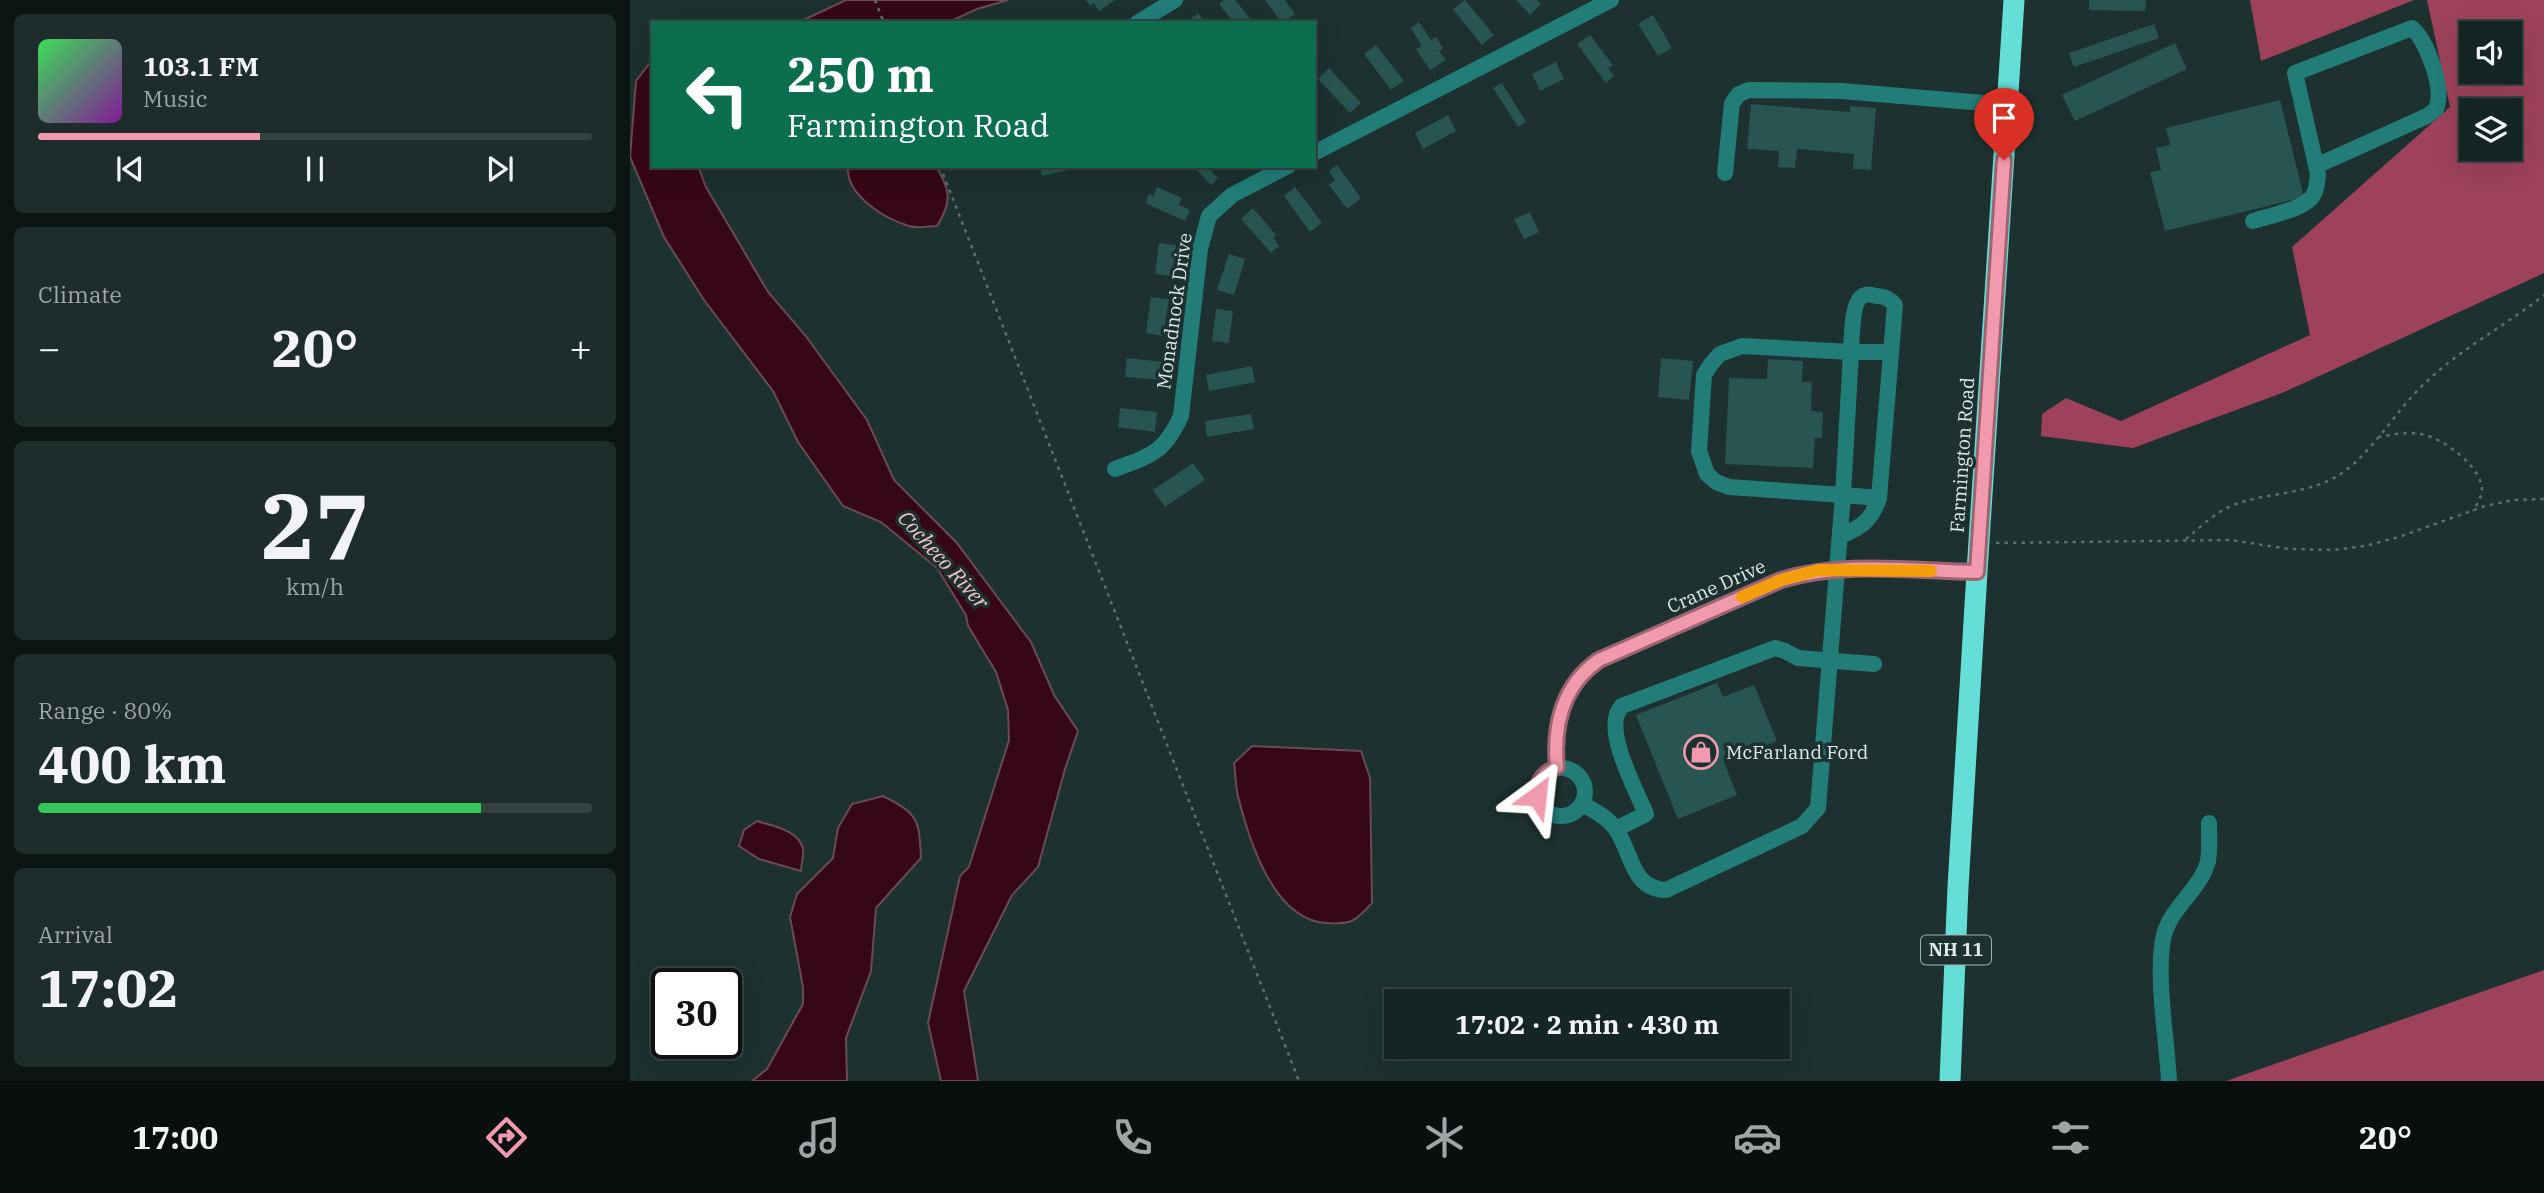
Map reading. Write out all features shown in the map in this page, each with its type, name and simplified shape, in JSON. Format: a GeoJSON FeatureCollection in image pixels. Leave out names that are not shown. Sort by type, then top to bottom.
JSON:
{"type":"FeatureCollection","features":[{"type":"Feature","properties":{"kind":"highway","name":"Farmington Road"},"geometry":{"type":"LineString","coordinates":[[1950,1081],[1959,873],[2014,0]]}},
{"type":"Feature","properties":{"kind":"street"},"geometry":{"type":"LineString","coordinates":[[1140,21],[1175,0]]}},
{"type":"Feature","properties":{"kind":"street"},"geometry":{"type":"LineString","coordinates":[[1316,152],[1611,0]]}},
{"type":"Feature","properties":{"kind":"street"},"geometry":{"type":"LineString","coordinates":[[2253,221],[2303,205],[2312,197],[2316,187],[2316,166],[2295,73],[2412,27],[2425,44],[2439,93],[2437,108],[2427,116],[2316,166]]}},
{"type":"Feature","properties":{"kind":"street"},"geometry":{"type":"LineString","coordinates":[[1725,173],[1732,103],[1739,94],[1749,90],[1842,91],[2007,105]]}},
{"type":"Feature","properties":{"kind":"street","name":"Monadnock Drive"},"geometry":{"type":"LineString","coordinates":[[1115,469],[1151,456],[1170,440],[1181,416],[1200,249],[1209,215],[1232,195],[1284,168]]}},
{"type":"Feature","properties":{"kind":"street"},"geometry":{"type":"LineString","coordinates":[[1582,804],[1602,815],[1616,829],[1643,884],[1654,890],[1666,890],[1802,826],[1813,817],[1818,808],[1839,569],[1840,536],[1851,352],[1855,306],[1858,299],[1865,295],[1882,296],[1895,305],[1879,498],[1868,521],[1856,530],[1840,536]]}},
{"type":"Feature","properties":{"kind":"street"},"geometry":{"type":"LineString","coordinates":[[1879,498],[1729,487],[1716,482],[1707,474],[1701,463],[1704,375],[1720,354],[1742,346],[1891,352]]}},
{"type":"Feature","properties":{"kind":"street","name":"Crane Drive"},"geometry":{"type":"LineString","coordinates":[[1557,767],[1557,728],[1567,695],[1586,669],[1599,660],[1781,580],[1818,570],[1977,572]]}},
{"type":"Feature","properties":{"kind":"street"},"geometry":{"type":"LineString","coordinates":[[1616,829],[1646,814],[1615,737],[1614,717],[1622,706],[1774,648],[1798,658],[1874,664]]}},
{"type":"Feature","properties":{"kind":"street"},"geometry":{"type":"LineString","coordinates":[[1557,767],[1572,769],[1586,787],[1582,804],[1573,813],[1558,816],[1544,810],[1537,789],[1544,775],[1557,767]]}},
{"type":"Feature","properties":{"kind":"street"},"geometry":{"type":"LineString","coordinates":[[2169,1081],[2162,979],[2163,944],[2174,914],[2200,878],[2208,861],[2210,823]]}},
{"type":"Feature","properties":{"kind":"path"},"geometry":{"type":"LineString","coordinates":[[875,0],[883,21]]}},
{"type":"Feature","properties":{"kind":"path"},"geometry":{"type":"LineString","coordinates":[[941,168],[1299,1081]]}},
{"type":"Feature","properties":{"kind":"path"},"geometry":{"type":"LineString","coordinates":[[2186,539],[2221,511],[2238,503],[2294,492],[2333,479],[2350,466],[2422,385],[2444,365],[2544,295]]}},
{"type":"Feature","properties":{"kind":"path"},"geometry":{"type":"LineString","coordinates":[[2377,437],[2421,433],[2453,449],[2472,466],[2480,478],[2482,489],[2473,510]]}},
{"type":"Feature","properties":{"kind":"path"},"geometry":{"type":"LineString","coordinates":[[1979,542],[2231,540],[2289,549],[2333,550],[2365,546],[2399,537],[2473,510],[2513,499],[2544,499]]}},
{"type":"Feature","properties":{"kind":"shaded area"},"geometry":{"type":"Polygon","coordinates":[[[2250,0],[2414,0],[2261,61],[2250,0]]]}},
{"type":"Feature","properties":{"kind":"shaded area"},"geometry":{"type":"Polygon","coordinates":[[[2427,0],[2544,0],[2544,273],[2282,393],[2133,448],[2041,436],[2042,414],[2066,398],[2121,421],[2310,335],[2292,247],[2450,107],[2427,0]]]}},
{"type":"Feature","properties":{"kind":"shaded area"},"geometry":{"type":"Polygon","coordinates":[[[2544,970],[2544,1081],[2226,1081],[2544,970]]]}},
{"type":"Feature","properties":{"kind":"water"},"geometry":{"type":"Polygon","coordinates":[[[846,0],[1008,0],[977,9],[951,21],[801,21],[846,0]]]}},
{"type":"Feature","properties":{"kind":"water","name":"Cocheco River"},"geometry":{"type":"Polygon","coordinates":[[[651,62],[651,168],[699,168],[706,187],[768,292],[805,335],[867,420],[894,480],[956,542],[1031,642],[1054,695],[1078,731],[1038,867],[1012,895],[964,991],[978,1081],[941,1081],[928,1023],[960,876],[969,867],[1009,740],[1008,710],[996,672],[937,568],[881,522],[843,506],[798,442],[773,391],[704,300],[664,237],[630,157],[636,81],[651,62]]]}},
{"type":"Feature","properties":{"kind":"water"},"geometry":{"type":"Polygon","coordinates":[[[848,168],[937,168],[947,190],[946,209],[937,226],[912,227],[899,223],[868,204],[853,187],[848,168]]]}},
{"type":"Feature","properties":{"kind":"water"},"geometry":{"type":"Polygon","coordinates":[[[1252,746],[1361,751],[1370,778],[1372,903],[1357,918],[1334,923],[1308,919],[1292,909],[1267,876],[1250,837],[1236,786],[1234,763],[1252,746]]]}},
{"type":"Feature","properties":{"kind":"water"},"geometry":{"type":"Polygon","coordinates":[[[883,796],[904,808],[915,820],[921,858],[876,908],[871,971],[846,1038],[847,1081],[752,1081],[767,1069],[803,1004],[803,987],[790,917],[797,894],[833,858],[838,828],[852,804],[883,796]]]}},
{"type":"Feature","properties":{"kind":"water"},"geometry":{"type":"Polygon","coordinates":[[[757,821],[796,837],[803,849],[801,871],[759,859],[739,846],[744,830],[757,821]]]}},
{"type":"Feature","properties":{"kind":"building"},"geometry":{"type":"Polygon","coordinates":[[[1086,0],[1115,0],[1099,11],[1094,3],[1090,6],[1086,0]]]}},
{"type":"Feature","properties":{"kind":"building"},"geometry":{"type":"Polygon","coordinates":[[[1224,0],[1235,0],[1252,21],[1232,21],[1219,4],[1224,0]]]}},
{"type":"Feature","properties":{"kind":"building"},"geometry":{"type":"Polygon","coordinates":[[[1265,0],[1285,0],[1295,14],[1281,21],[1265,0]]]}},
{"type":"Feature","properties":{"kind":"building"},"geometry":{"type":"Polygon","coordinates":[[[1465,0],[1494,35],[1482,45],[1453,9],[1465,0]]]}},
{"type":"Feature","properties":{"kind":"building"},"geometry":{"type":"Polygon","coordinates":[[[1516,0],[1537,0],[1541,4],[1530,15],[1516,0]]]}},
{"type":"Feature","properties":{"kind":"building"},"geometry":{"type":"Polygon","coordinates":[[[2089,0],[2146,0],[2145,11],[2089,10],[2089,0]]]}},
{"type":"Feature","properties":{"kind":"building"},"geometry":{"type":"Polygon","coordinates":[[[1198,13],[1204,21],[1188,21],[1198,13]]]}},
{"type":"Feature","properties":{"kind":"building"},"geometry":{"type":"Polygon","coordinates":[[[1653,15],[1672,48],[1658,56],[1638,24],[1653,15]]]}},
{"type":"Feature","properties":{"kind":"building"},"geometry":{"type":"Polygon","coordinates":[[[1419,22],[1431,40],[1436,37],[1443,48],[1439,51],[1446,60],[1430,70],[1416,49],[1422,46],[1411,28],[1419,22]]]}},
{"type":"Feature","properties":{"kind":"building"},"geometry":{"type":"Polygon","coordinates":[[[2154,24],[2159,38],[2074,67],[2069,53],[2154,24]]]}},
{"type":"Feature","properties":{"kind":"building"},"geometry":{"type":"Polygon","coordinates":[[[1590,35],[1613,65],[1608,68],[1614,76],[1606,83],[1577,44],[1590,35]]]}},
{"type":"Feature","properties":{"kind":"building"},"geometry":{"type":"Polygon","coordinates":[[[2175,43],[2187,69],[2075,121],[2062,95],[2175,43]]]}},
{"type":"Feature","properties":{"kind":"building"},"geometry":{"type":"Polygon","coordinates":[[[1376,45],[1404,81],[1391,90],[1364,54],[1376,45]]]}},
{"type":"Feature","properties":{"kind":"building"},"geometry":{"type":"Polygon","coordinates":[[[1556,62],[1564,79],[1540,91],[1532,74],[1556,62]]]}},
{"type":"Feature","properties":{"kind":"building"},"geometry":{"type":"Polygon","coordinates":[[[1329,68],[1361,103],[1350,113],[1318,79],[1329,68]]]}},
{"type":"Feature","properties":{"kind":"building"},"geometry":{"type":"Polygon","coordinates":[[[1502,83],[1526,122],[1518,127],[1493,88],[1502,83]]]}},
{"type":"Feature","properties":{"kind":"building"},"geometry":{"type":"Polygon","coordinates":[[[2280,100],[2304,197],[2165,231],[2150,172],[2161,170],[2156,148],[2170,145],[2166,128],[2280,100]]]}},
{"type":"Feature","properties":{"kind":"building"},"geometry":{"type":"Polygon","coordinates":[[[1751,104],[1850,112],[1850,106],[1876,108],[1871,170],[1853,169],[1854,154],[1797,149],[1795,168],[1778,167],[1779,151],[1747,149],[1751,104]]]}},
{"type":"Feature","properties":{"kind":"building"},"geometry":{"type":"Polygon","coordinates":[[[1448,115],[1456,131],[1423,149],[1415,133],[1448,115]]]}},
{"type":"Feature","properties":{"kind":"building"},"geometry":{"type":"Polygon","coordinates":[[[1337,165],[1361,198],[1347,209],[1329,185],[1335,180],[1329,171],[1337,165]]]}},
{"type":"Feature","properties":{"kind":"building"},"geometry":{"type":"Polygon","coordinates":[[[1040,168],[1073,168],[1073,169],[1042,176],[1040,168]]]}},
{"type":"Feature","properties":{"kind":"building"},"geometry":{"type":"Polygon","coordinates":[[[1195,168],[1214,168],[1211,171],[1218,178],[1211,185],[1195,168]]]}},
{"type":"Feature","properties":{"kind":"building"},"geometry":{"type":"Polygon","coordinates":[[[1157,187],[1182,198],[1179,205],[1190,210],[1185,221],[1145,203],[1149,194],[1153,196],[1157,187]]]}},
{"type":"Feature","properties":{"kind":"building"},"geometry":{"type":"Polygon","coordinates":[[[1295,187],[1322,223],[1310,232],[1284,196],[1295,187]]]}},
{"type":"Feature","properties":{"kind":"building"},"geometry":{"type":"Polygon","coordinates":[[[1253,208],[1276,235],[1273,238],[1279,246],[1271,253],[1241,219],[1253,208]]]}},
{"type":"Feature","properties":{"kind":"building"},"geometry":{"type":"Polygon","coordinates":[[[1530,212],[1539,232],[1524,239],[1514,219],[1530,212]]]}},
{"type":"Feature","properties":{"kind":"building"},"geometry":{"type":"Polygon","coordinates":[[[1159,243],[1176,245],[1172,276],[1155,274],[1159,243]]]}},
{"type":"Feature","properties":{"kind":"building"},"geometry":{"type":"Polygon","coordinates":[[[1229,254],[1245,259],[1234,295],[1217,290],[1229,254]]]}},
{"type":"Feature","properties":{"kind":"building"},"geometry":{"type":"Polygon","coordinates":[[[1151,297],[1169,299],[1163,336],[1146,333],[1151,297]]]}},
{"type":"Feature","properties":{"kind":"building"},"geometry":{"type":"Polygon","coordinates":[[[1216,309],[1233,311],[1229,343],[1212,341],[1216,309]]]}},
{"type":"Feature","properties":{"kind":"building"},"geometry":{"type":"Polygon","coordinates":[[[1127,358],[1163,362],[1162,380],[1125,377],[1127,358]]]}},
{"type":"Feature","properties":{"kind":"building"},"geometry":{"type":"Polygon","coordinates":[[[1661,358],[1693,361],[1689,400],[1658,397],[1661,358]]]}},
{"type":"Feature","properties":{"kind":"building"},"geometry":{"type":"Polygon","coordinates":[[[1768,359],[1803,361],[1802,382],[1812,382],[1811,411],[1823,412],[1822,438],[1815,438],[1813,468],[1725,464],[1729,378],[1767,379],[1768,359]]]}},
{"type":"Feature","properties":{"kind":"building"},"geometry":{"type":"Polygon","coordinates":[[[1252,366],[1255,382],[1209,391],[1206,375],[1252,366]]]}},
{"type":"Feature","properties":{"kind":"building"},"geometry":{"type":"Polygon","coordinates":[[[1120,408],[1157,412],[1155,432],[1118,427],[1120,408]]]}},
{"type":"Feature","properties":{"kind":"building"},"geometry":{"type":"Polygon","coordinates":[[[1251,414],[1254,429],[1207,437],[1205,421],[1251,414]]]}},
{"type":"Feature","properties":{"kind":"building"},"geometry":{"type":"Polygon","coordinates":[[[1193,463],[1205,480],[1165,507],[1153,490],[1193,463]]]}},
{"type":"Feature","properties":{"kind":"building","name":"McFarland Ford"},"geometry":{"type":"Polygon","coordinates":[[[1717,683],[1723,697],[1754,685],[1777,741],[1724,762],[1737,795],[1678,819],[1636,715],[1717,683]]]}},
{"type":"Feature","properties":{"kind":"slow traffic"},"geometry":{"type":"LineString","coordinates":[[1742,597],[1781,580],[1818,570],[1931,571]]}},
{"type":"Feature","properties":{"kind":"place","name":"McFarland Ford"},"geometry":{"type":"Point","coordinates":[1701,752]}},
{"type":"Feature","properties":{"kind":"route"},"geometry":{"type":"LineString","coordinates":[[1537,796],[1539,781],[1557,767],[1557,728],[1567,695],[1586,669],[1599,660],[1799,574],[1839,569],[1977,572],[2004,160]]}}]}
